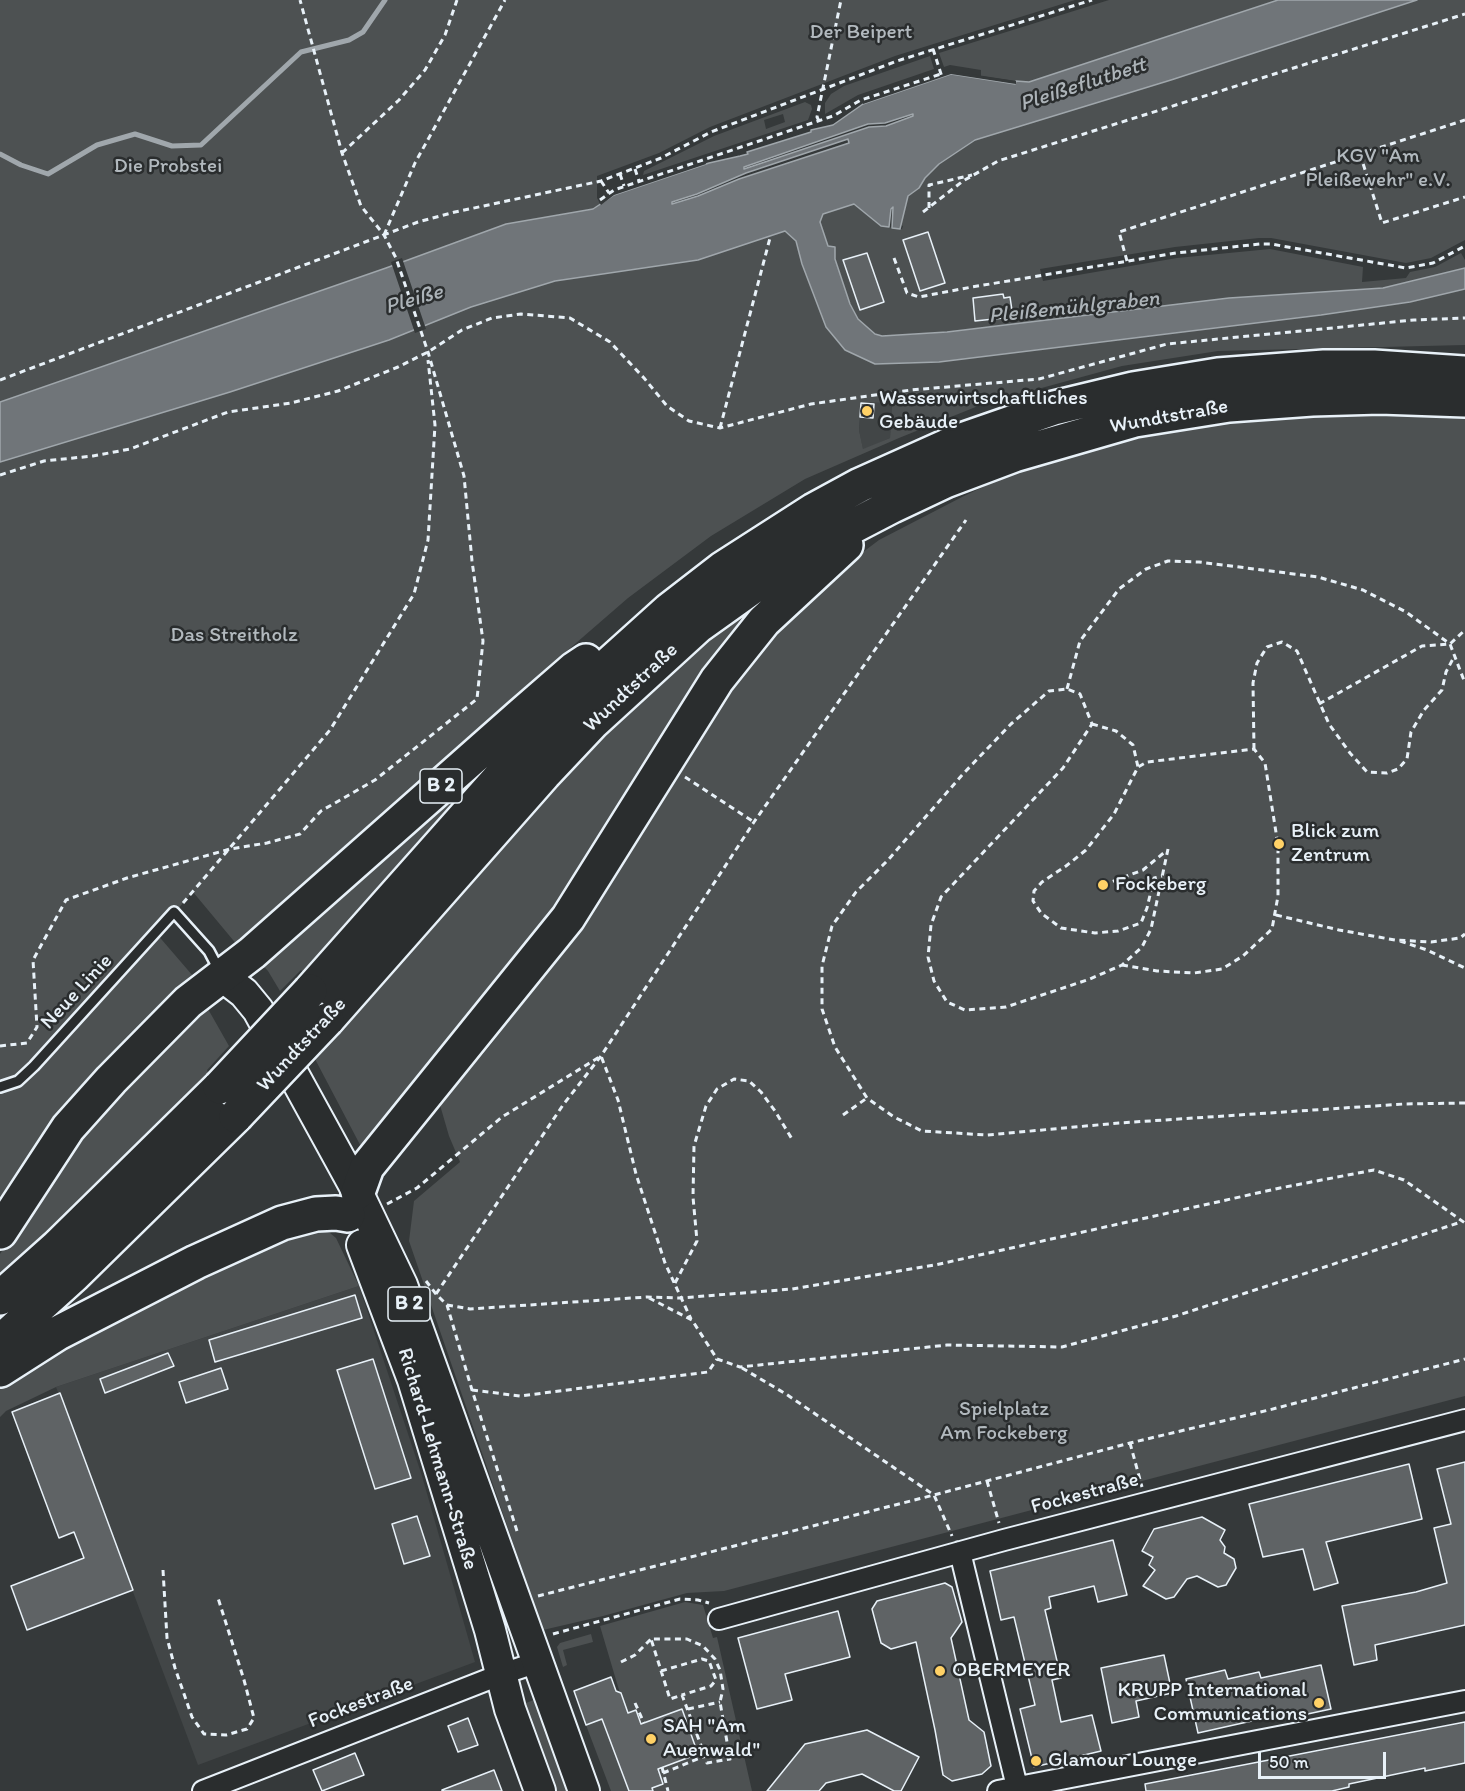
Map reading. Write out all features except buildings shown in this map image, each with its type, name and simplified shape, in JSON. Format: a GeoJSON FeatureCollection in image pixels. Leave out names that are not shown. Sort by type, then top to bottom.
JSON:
{"type":"FeatureCollection","features":[{"type":"Feature","properties":{"kind":"highway"},"geometry":{"type":"LineString","coordinates":[[1374,366],[1465,360]]}},
{"type":"Feature","properties":{"kind":"highway","name":"Wundtstraße"},"geometry":{"type":"LineString","coordinates":[[0,1298],[74,1230],[219,1087],[310,991],[557,715],[598,674],[669,610],[722,569],[814,510],[908,462],[957,441],[1054,408],[1133,389],[1218,375],[1324,367],[1374,366],[1465,373]]}},
{"type":"Feature","properties":{"kind":"highway","name":"Wundtstraße"},"geometry":{"type":"LineString","coordinates":[[0,1342],[74,1275],[236,1116],[327,1020],[544,774],[593,722],[698,626],[775,571],[815,546],[945,481],[1014,455],[1135,420],[1229,405],[1312,399],[1380,397],[1465,400]]}},
{"type":"Feature","properties":{"kind":"highway"},"geometry":{"type":"LineString","coordinates":[[0,1370],[68,1327],[196,1262],[282,1223],[316,1214],[336,1213],[364,1204],[368,1167],[568,918],[717,680],[764,621],[824,564],[892,506]]}},
{"type":"Feature","properties":{"kind":"highway","name":"B 2"},"geometry":{"type":"LineString","coordinates":[[0,1232],[68,1128],[111,1080],[188,1002],[252,952],[574,669],[669,610]]}},
{"type":"Feature","properties":{"kind":"main road","name":"Richard-Lehmann-Straße"},"geometry":{"type":"LineString","coordinates":[[222,976],[244,993],[258,1010],[364,1204],[402,1286],[541,1649],[584,1791]]}},
{"type":"Feature","properties":{"kind":"main road","name":"Richard-Lehmann-Straße"},"geometry":{"type":"LineString","coordinates":[[364,1204],[369,1260],[413,1380],[502,1674],[510,1709],[540,1791]]}},
{"type":"Feature","properties":{"kind":"street","name":"Fockestraße"},"geometry":{"type":"LineString","coordinates":[[719,1619],[960,1552],[1465,1420]]}},
{"type":"Feature","properties":{"kind":"street"},"geometry":{"type":"LineString","coordinates":[[960,1552],[1018,1789]]}},
{"type":"Feature","properties":{"kind":"street","name":"Fockestraße"},"geometry":{"type":"LineString","coordinates":[[203,1791],[502,1674],[541,1649]]}},
{"type":"Feature","properties":{"kind":"street"},"geometry":{"type":"LineString","coordinates":[[998,1791],[1018,1789],[1465,1701]]}},
{"type":"Feature","properties":{"kind":"lane"},"geometry":{"type":"LineString","coordinates":[[174,912],[209,951],[222,976]]}},
{"type":"Feature","properties":{"kind":"lane","name":"Neue Linie"},"geometry":{"type":"LineString","coordinates":[[0,1087],[18,1081],[34,1066],[174,912]]}},
{"type":"Feature","properties":{"kind":"path"},"geometry":{"type":"LineString","coordinates":[[0,1046],[27,1043],[38,1027],[33,960],[66,900],[128,878],[230,849],[267,843],[300,834],[321,811],[375,780],[477,699],[483,642],[464,476],[428,352],[396,258],[384,235],[361,206],[342,153],[300,0]]}},
{"type":"Feature","properties":{"kind":"path"},"geometry":{"type":"LineString","coordinates":[[342,153],[399,100],[425,70],[445,35],[457,0]]}},
{"type":"Feature","properties":{"kind":"path"},"geometry":{"type":"LineString","coordinates":[[384,235],[415,164],[505,0]]}},
{"type":"Feature","properties":{"kind":"path"},"geometry":{"type":"LineString","coordinates":[[819,121],[817,117],[822,89],[843,0]]}},
{"type":"Feature","properties":{"kind":"path"},"geometry":{"type":"LineString","coordinates":[[0,380],[418,222],[601,181],[635,169],[711,132],[822,89],[933,49],[1092,0]]}},
{"type":"Feature","properties":{"kind":"path"},"geometry":{"type":"LineString","coordinates":[[923,212],[976,173],[998,161],[1465,14]]}},
{"type":"Feature","properties":{"kind":"path"},"geometry":{"type":"LineString","coordinates":[[600,200],[624,186],[833,116],[861,100],[942,75],[933,49]]}},
{"type":"Feature","properties":{"kind":"path"},"geometry":{"type":"LineString","coordinates":[[1127,261],[1119,232],[1465,120]]}},
{"type":"Feature","properties":{"kind":"path"},"geometry":{"type":"LineString","coordinates":[[1360,154],[1382,223],[1465,197]]}},
{"type":"Feature","properties":{"kind":"path"},"geometry":{"type":"LineString","coordinates":[[635,169],[639,181]]}},
{"type":"Feature","properties":{"kind":"path"},"geometry":{"type":"LineString","coordinates":[[929,208],[929,185],[976,173]]}},
{"type":"Feature","properties":{"kind":"path"},"geometry":{"type":"LineString","coordinates":[[620,174],[624,186]]}},
{"type":"Feature","properties":{"kind":"path"},"geometry":{"type":"LineString","coordinates":[[601,181],[609,193]]}},
{"type":"Feature","properties":{"kind":"path"},"geometry":{"type":"LineString","coordinates":[[720,428],[770,238]]}},
{"type":"Feature","properties":{"kind":"path"},"geometry":{"type":"LineString","coordinates":[[894,258],[907,293],[919,297],[972,286],[1176,253],[1270,244],[1406,268],[1433,263],[1465,246]]}},
{"type":"Feature","properties":{"kind":"path"},"geometry":{"type":"LineString","coordinates":[[0,475],[44,461],[130,449],[228,412],[291,403],[338,391],[398,367],[428,352],[462,330],[492,318],[521,314],[570,318],[610,342],[667,406],[689,421],[720,428],[811,404],[911,390],[1039,379],[1167,344],[1414,320],[1465,318]]}},
{"type":"Feature","properties":{"kind":"path"},"geometry":{"type":"LineString","coordinates":[[174,912],[330,730],[414,594],[428,540],[435,424],[428,352]]}},
{"type":"Feature","properties":{"kind":"path"},"geometry":{"type":"LineString","coordinates":[[436,1294],[563,1105],[601,1056],[754,822],[966,519]]}},
{"type":"Feature","properties":{"kind":"path"},"geometry":{"type":"LineString","coordinates":[[1067,689],[1080,641],[1119,589],[1146,569],[1168,561],[1199,562],[1318,577],[1363,590],[1406,612],[1450,644],[1465,683]]}},
{"type":"Feature","properties":{"kind":"path"},"geometry":{"type":"LineString","coordinates":[[1319,704],[1422,646],[1450,644],[1465,630]]}},
{"type":"Feature","properties":{"kind":"path"},"geometry":{"type":"LineString","coordinates":[[1122,965],[1166,972],[1194,973],[1222,969],[1242,956],[1272,929],[1278,896],[1278,844],[1265,763],[1254,749],[1253,683],[1257,663],[1267,647],[1282,642],[1297,651],[1329,724],[1367,772],[1388,772],[1398,769],[1407,759],[1411,732],[1424,710],[1442,690],[1446,672],[1455,655]]}},
{"type":"Feature","properties":{"kind":"path"},"geometry":{"type":"LineString","coordinates":[[1092,724],[1080,694],[1067,689],[1049,691],[1011,724],[963,774],[888,860],[856,892],[832,926],[822,966],[822,1009],[835,1047],[867,1098],[894,1117],[922,1131],[987,1135],[1143,1121],[1404,1104],[1465,1103]]}},
{"type":"Feature","properties":{"kind":"path"},"geometry":{"type":"LineString","coordinates":[[1092,724],[1116,731],[1133,745],[1138,767]]}},
{"type":"Feature","properties":{"kind":"path"},"geometry":{"type":"LineString","coordinates":[[1092,724],[1063,768],[941,897],[931,925],[928,957],[934,981],[947,1002],[965,1010],[1006,1007],[1090,979],[1122,965],[1142,948],[1151,929],[1167,849],[1143,870],[1103,885]]}},
{"type":"Feature","properties":{"kind":"path"},"geometry":{"type":"LineString","coordinates":[[1162,876],[1154,878],[1141,922],[1118,931],[1095,933],[1061,928],[1041,913],[1033,901],[1034,891],[1042,882],[1086,850],[1114,814],[1138,767],[1147,762],[1254,749]]}},
{"type":"Feature","properties":{"kind":"path"},"geometry":{"type":"LineString","coordinates":[[666,764],[754,822]]}},
{"type":"Feature","properties":{"kind":"path"},"geometry":{"type":"LineString","coordinates":[[1275,914],[1339,930],[1395,940],[1431,942],[1460,938],[1465,934]]}},
{"type":"Feature","properties":{"kind":"path"},"geometry":{"type":"LineString","coordinates":[[1395,940],[1427,950],[1465,968]]}},
{"type":"Feature","properties":{"kind":"path"},"geometry":{"type":"LineString","coordinates":[[364,1204],[417,1188],[502,1117],[601,1056]]}},
{"type":"Feature","properties":{"kind":"path"},"geometry":{"type":"LineString","coordinates":[[601,1056],[618,1100],[636,1174],[665,1263],[680,1298],[717,1359],[740,1367],[786,1394],[934,1495],[960,1552]]}},
{"type":"Feature","properties":{"kind":"path"},"geometry":{"type":"LineString","coordinates":[[674,1284],[697,1241],[693,1197],[694,1146],[706,1106],[717,1089],[735,1079],[749,1081],[775,1112],[792,1140]]}},
{"type":"Feature","properties":{"kind":"path"},"geometry":{"type":"LineString","coordinates":[[843,1115],[867,1098]]}},
{"type":"Feature","properties":{"kind":"path"},"geometry":{"type":"LineString","coordinates":[[447,1305],[470,1310],[792,1289],[935,1265],[1280,1188],[1374,1170],[1404,1180],[1463,1222]]}},
{"type":"Feature","properties":{"kind":"path"},"geometry":{"type":"LineString","coordinates":[[740,1367],[947,1346],[1062,1347],[1176,1316],[1463,1222]]}},
{"type":"Feature","properties":{"kind":"path"},"geometry":{"type":"LineString","coordinates":[[423,1276],[447,1305],[517,1531]]}},
{"type":"Feature","properties":{"kind":"path"},"geometry":{"type":"LineString","coordinates":[[647,1297],[692,1320]]}},
{"type":"Feature","properties":{"kind":"path"},"geometry":{"type":"LineString","coordinates":[[472,1390],[520,1396],[673,1377],[708,1372],[717,1359]]}},
{"type":"Feature","properties":{"kind":"path"},"geometry":{"type":"LineString","coordinates":[[538,1596],[1465,1359]]}},
{"type":"Feature","properties":{"kind":"path"},"geometry":{"type":"LineString","coordinates":[[1130,1443],[1146,1503]]}},
{"type":"Feature","properties":{"kind":"path"},"geometry":{"type":"LineString","coordinates":[[987,1481],[993,1504]]}},
{"type":"Feature","properties":{"kind":"path"},"geometry":{"type":"LineString","coordinates":[[163,1570],[167,1638],[192,1717],[204,1734],[226,1735],[247,1729],[254,1718],[218,1598]]}},
{"type":"Feature","properties":{"kind":"path"},"geometry":{"type":"LineString","coordinates":[[541,1649],[680,1599],[709,1603],[719,1619]]}},
{"type":"Feature","properties":{"kind":"path"},"geometry":{"type":"LineString","coordinates":[[651,1639],[661,1671],[670,1699],[711,1686],[716,1680],[709,1661],[702,1659],[661,1671]]}},
{"type":"Feature","properties":{"kind":"path"},"geometry":{"type":"LineString","coordinates":[[621,1662],[635,1655],[651,1639],[687,1639],[703,1646],[715,1659],[720,1670],[723,1689],[720,1702],[730,1759],[707,1763],[682,1695]]}},
{"type":"Feature","properties":{"kind":"path"},"geometry":{"type":"LineString","coordinates":[[688,1709],[720,1702]]}},
{"type":"Feature","properties":{"kind":"path"},"geometry":{"type":"LineString","coordinates":[[635,1703],[644,1723]]}},
{"type":"Feature","properties":{"kind":"path"},"geometry":{"type":"LineString","coordinates":[[663,1773],[705,1756]]}},
{"type":"Feature","properties":{"kind":"path"},"geometry":{"type":"LineString","coordinates":[[662,1767],[668,1791]]}},
{"type":"Feature","properties":{"kind":"shaded area"},"geometry":{"type":"Polygon","coordinates":[[[861,402],[892,402],[890,438],[863,450],[859,430],[861,402]]]}},
{"type":"Feature","properties":{"kind":"shaded area"},"geometry":{"type":"Polygon","coordinates":[[[359,1286],[422,1476],[475,1662],[198,1765],[56,1387],[359,1286]]]}},
{"type":"Feature","properties":{"kind":"green space","name":"Die Probstei"},"geometry":{"type":"Polygon","coordinates":[[[0,0],[1075,0],[895,56],[710,127],[659,153],[597,176],[597,198],[601,205],[593,209],[506,224],[0,402],[0,0]]]}},
{"type":"Feature","properties":{"kind":"green space"},"geometry":{"type":"Polygon","coordinates":[[[1109,0],[1278,0],[1029,83],[981,76],[981,70],[950,65],[944,67],[939,53],[1109,0]]]}},
{"type":"Feature","properties":{"kind":"green space","name":"KGV \"Am Pleißewehr\" e.V."},"geometry":{"type":"Polygon","coordinates":[[[1417,0],[1465,0],[1465,240],[1431,258],[1406,263],[1271,238],[1259,238],[1175,247],[1040,269],[1043,281],[1177,258],[1270,249],[1363,267],[1362,282],[1406,278],[1410,272],[1435,267],[1461,253],[1465,260],[1465,268],[1383,288],[1141,308],[947,332],[882,336],[875,334],[858,319],[850,304],[835,258],[835,247],[828,246],[820,222],[823,214],[854,204],[881,226],[902,229],[908,196],[919,188],[939,164],[975,140],[1171,80],[1417,0]]]}},
{"type":"Feature","properties":{"kind":"green space"},"geometry":{"type":"Polygon","coordinates":[[[930,56],[934,69],[858,95],[825,114],[825,103],[831,94],[844,86],[930,56]]]}},
{"type":"Feature","properties":{"kind":"green space"},"geometry":{"type":"Polygon","coordinates":[[[805,102],[811,105],[808,120],[643,175],[644,171],[714,136],[805,102]],[[783,114],[764,120],[766,129],[785,122],[783,114]]]}},
{"type":"Feature","properties":{"kind":"green space","name":"Das Streitholz"},"geometry":{"type":"Polygon","coordinates":[[[785,230],[796,241],[802,264],[826,327],[876,364],[939,362],[1321,315],[1410,302],[1465,289],[1465,345],[1218,351],[1122,366],[983,404],[805,479],[711,536],[628,598],[238,946],[193,892],[156,933],[193,976],[91,1084],[0,1203],[0,462],[230,392],[389,340],[471,307],[555,281],[698,260],[785,230]],[[861,402],[859,430],[863,449],[890,438],[892,403],[861,402]]]}},
{"type":"Feature","properties":{"kind":"green space","name":"Spielplatz Am Fockeberg"},"geometry":{"type":"Polygon","coordinates":[[[1329,412],[1407,413],[1465,419],[1465,1396],[724,1591],[687,1593],[543,1630],[409,1241],[414,1201],[460,1162],[440,1105],[586,923],[740,679],[818,586],[879,540],[1031,464],[1132,436],[1215,421],[1329,412]]]}},
{"type":"Feature","properties":{"kind":"green space"},"geometry":{"type":"Polygon","coordinates":[[[821,556],[561,913],[367,1158],[315,1059],[580,755],[684,656],[821,556]]]}},
{"type":"Feature","properties":{"kind":"green space"},"geometry":{"type":"Polygon","coordinates":[[[514,742],[305,974],[301,970],[280,991],[268,971],[257,959],[514,742]]]}},
{"type":"Feature","properties":{"kind":"green space"},"geometry":{"type":"Polygon","coordinates":[[[196,1008],[208,1009],[229,1046],[207,1070],[209,1075],[0,1280],[0,1254],[43,1187],[104,1103],[196,1008]]]}},
{"type":"Feature","properties":{"kind":"green space"},"geometry":{"type":"Polygon","coordinates":[[[315,1228],[330,1233],[336,1238],[359,1286],[56,1387],[6,1411],[0,1417],[0,1386],[15,1375],[143,1303],[296,1233],[315,1228]]]}},
{"type":"Feature","properties":{"kind":"green space"},"geometry":{"type":"Polygon","coordinates":[[[685,1602],[703,1605],[713,1638],[717,1637],[752,1791],[649,1791],[600,1626],[685,1602]]]}},
{"type":"Feature","properties":{"kind":"green space"},"geometry":{"type":"Polygon","coordinates":[[[591,1634],[593,1642],[563,1650],[567,1665],[563,1667],[557,1647],[560,1643],[591,1634]]]}},
{"type":"Feature","properties":{"kind":"green space"},"geometry":{"type":"Polygon","coordinates":[[[539,1698],[574,1791],[550,1791],[518,1706],[539,1698]]]}},
{"type":"Feature","properties":{"kind":"green space"},"geometry":{"type":"Polygon","coordinates":[[[602,1719],[629,1791],[611,1791],[586,1725],[602,1719]]]}},
{"type":"Feature","properties":{"kind":"water"},"geometry":{"type":"Polygon","coordinates":[[[1278,0],[1417,0],[1171,80],[975,140],[939,164],[919,188],[908,196],[900,229],[892,228],[893,207],[889,227],[881,226],[854,204],[823,214],[820,222],[828,246],[835,247],[835,259],[850,304],[858,319],[875,334],[882,336],[947,332],[1229,298],[1383,288],[1465,268],[1465,289],[1410,302],[1321,315],[939,362],[875,364],[845,350],[826,327],[802,264],[796,241],[785,231],[698,260],[555,281],[471,307],[389,340],[230,392],[0,462],[0,402],[506,224],[593,209],[614,195],[709,163],[748,154],[747,152],[811,132],[811,130],[833,125],[863,104],[951,74],[1015,84],[1016,81],[1029,82],[1278,0]],[[913,114],[885,123],[868,124],[744,167],[744,169],[869,127],[886,126],[913,116],[913,114]],[[848,139],[746,173],[672,202],[672,204],[739,179],[849,143],[848,139]]]}},
{"type":"Feature","properties":{"kind":"pier"},"geometry":{"type":"Polygon","coordinates":[[[951,71],[1016,81],[1016,84],[951,74],[863,104],[862,102],[951,71]]]}},
{"type":"Feature","properties":{"kind":"pier"},"geometry":{"type":"Polygon","coordinates":[[[705,161],[706,164],[614,195],[601,205],[599,202],[613,192],[705,161]]]}},
{"type":"Feature","properties":{"kind":"pier"},"geometry":{"type":"Polygon","coordinates":[[[402,258],[426,329],[415,333],[391,262],[402,258]]]}},
{"type":"Feature","properties":{"kind":"waterway"},"geometry":{"type":"LineString","coordinates":[[0,154],[21,165],[48,174],[97,145],[135,134],[172,146],[201,145],[301,52],[349,40],[363,32],[385,0]]}},
{"type":"Feature","properties":{"kind":"place","name":"Wasserwirtschaftliches Gebäude"},"geometry":{"type":"Point","coordinates":[867,411]}},
{"type":"Feature","properties":{"kind":"place","name":"Blick zum Zentrum"},"geometry":{"type":"Point","coordinates":[1279,844]}},
{"type":"Feature","properties":{"kind":"place","name":"Fockeberg"},"geometry":{"type":"Point","coordinates":[1103,885]}},
{"type":"Feature","properties":{"kind":"place","name":"OBERMEYER"},"geometry":{"type":"Point","coordinates":[940,1671]}},
{"type":"Feature","properties":{"kind":"place","name":"KRUPP International Communications"},"geometry":{"type":"Point","coordinates":[1319,1703]}},
{"type":"Feature","properties":{"kind":"place","name":"SAH \"Am Auenwald\""},"geometry":{"type":"Point","coordinates":[651,1739]}},
{"type":"Feature","properties":{"kind":"place","name":"Glamour Lounge"},"geometry":{"type":"Point","coordinates":[1036,1761]}},
{"type":"Feature","properties":{"kind":"park label","name":"Der Beipert"},"geometry":{"type":"Point","coordinates":[861,33]}},
{"type":"Feature","properties":{"kind":"water label","name":"Pleißeflutbett"},"geometry":{"type":"Point","coordinates":[1083,85]}},
{"type":"Feature","properties":{"kind":"water label","name":"Pleiße"},"geometry":{"type":"Point","coordinates":[414,300]}},
{"type":"Feature","properties":{"kind":"water label","name":"Pleißemühlgraben"},"geometry":{"type":"Point","coordinates":[1074,308]}}]}
